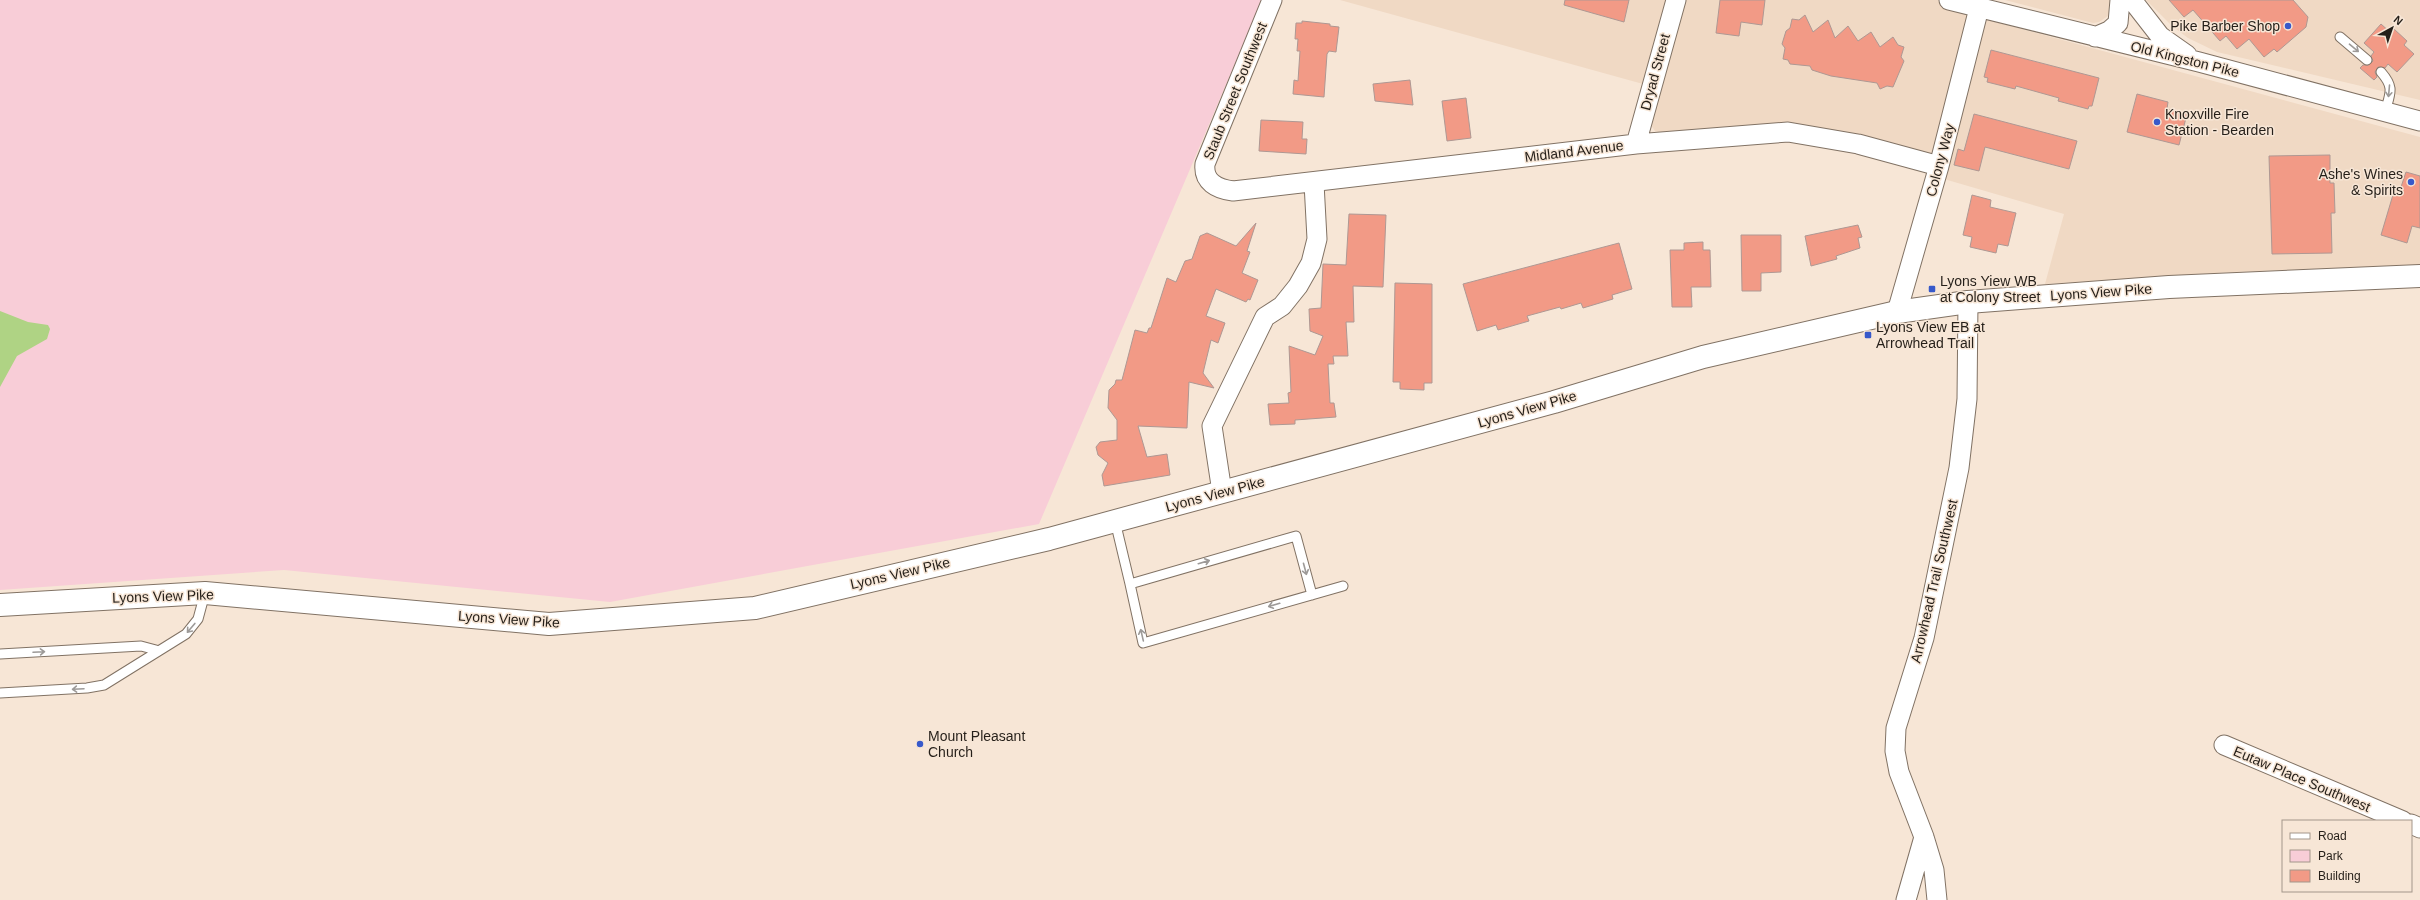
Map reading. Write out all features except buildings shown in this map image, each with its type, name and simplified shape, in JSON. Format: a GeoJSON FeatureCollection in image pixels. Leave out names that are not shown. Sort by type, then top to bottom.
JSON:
{"type":"FeatureCollection","features":[{"type":"Feature","properties":{"kind":"street","name":"Staub Street Southwest"},"geometry":{"type":"LineString","coordinates":[[1210,182],[1204,173],[1205,164],[1272,0]]}},
{"type":"Feature","properties":{"kind":"street","name":"Dryad Street"},"geometry":{"type":"LineString","coordinates":[[1636,144],[1676,0]]}},
{"type":"Feature","properties":{"kind":"street","name":"Old Kingston Pike"},"geometry":{"type":"LineString","coordinates":[[1949,0],[2198,62],[2420,121]]}},
{"type":"Feature","properties":{"kind":"street"},"geometry":{"type":"LineString","coordinates":[[2095,37],[2108,31],[2118,23],[2120,14],[2120,0]]}},
{"type":"Feature","properties":{"kind":"street"},"geometry":{"type":"LineString","coordinates":[[2132,0],[2160,36],[2198,62]]}},
{"type":"Feature","properties":{"kind":"street","name":"Colony Way"},"geometry":{"type":"LineString","coordinates":[[1897,312],[1939,166],[1980,8]]}},
{"type":"Feature","properties":{"kind":"street","name":"Midland Avenue"},"geometry":{"type":"LineString","coordinates":[[1210,182],[1219,189],[1232,191],[1314,183],[1636,144],[1788,132],[1858,144],[1939,166]]}},
{"type":"Feature","properties":{"kind":"street"},"geometry":{"type":"LineString","coordinates":[[1222,492],[1212,426],[1265,317],[1282,306],[1298,286],[1310,263],[1317,239],[1314,183]]}},
{"type":"Feature","properties":{"kind":"street","name":"Lyons View Pike"},"geometry":{"type":"LineString","coordinates":[[0,605],[205,593],[557,624],[754,608],[1049,539],[1554,402],[1704,357],[1897,312],[1968,302],[2169,287],[2420,276]]}},
{"type":"Feature","properties":{"kind":"street","name":"Arrowhead Trail Southwest"},"geometry":{"type":"LineString","coordinates":[[1937,900],[1934,870],[1924,837],[1899,772],[1895,751],[1896,728],[1924,638],[1959,468],[1967,399],[1968,302]]}},
{"type":"Feature","properties":{"kind":"street","name":"Eutaw Place Southwest"},"geometry":{"type":"LineString","coordinates":[[2224,746],[2401,820]]}},
{"type":"Feature","properties":{"kind":"street"},"geometry":{"type":"LineString","coordinates":[[1906,900],[1924,837]]}},
{"type":"Feature","properties":{"kind":"lane"},"geometry":{"type":"LineString","coordinates":[[2340,37],[2367,60]]}},
{"type":"Feature","properties":{"kind":"lane"},"geometry":{"type":"LineString","coordinates":[[2381,72],[2390,82],[2391,88],[2385,112]]}},
{"type":"Feature","properties":{"kind":"lane"},"geometry":{"type":"LineString","coordinates":[[1115,521],[1143,643],[1343,586]]}},
{"type":"Feature","properties":{"kind":"lane"},"geometry":{"type":"LineString","coordinates":[[1130,584],[1296,536],[1312,595]]}},
{"type":"Feature","properties":{"kind":"lane"},"geometry":{"type":"LineString","coordinates":[[0,693],[87,688],[104,685],[156,650],[186,634],[198,619],[205,593]]}},
{"type":"Feature","properties":{"kind":"lane"},"geometry":{"type":"LineString","coordinates":[[0,654],[141,646],[156,650]]}},
{"type":"Feature","properties":{"kind":"shaded area"},"geometry":{"type":"Polygon","coordinates":[[[1340,0],[1955,0],[1955,11],[2420,137],[2420,265],[2232,272],[2045,284],[2064,214],[1944,179],[1871,141],[1662,133],[1655,131],[1651,125],[1643,84],[1340,0]]]}},
{"type":"Feature","properties":{"kind":"shaded area"},"geometry":{"type":"Polygon","coordinates":[[[2005,0],[2116,0],[2108,16],[2099,22],[2093,23],[2005,0]]]}},
{"type":"Feature","properties":{"kind":"shaded area"},"geometry":{"type":"Polygon","coordinates":[[[2146,0],[2420,0],[2420,100],[2217,52],[2188,38],[2172,26],[2146,0]]]}},
{"type":"Feature","properties":{"kind":"shaded area"},"geometry":{"type":"Polygon","coordinates":[[[0,311],[28,322],[48,325],[50,329],[47,339],[17,356],[0,387],[0,311]]]}},
{"type":"Feature","properties":{"kind":"green space"},"geometry":{"type":"Polygon","coordinates":[[[0,0],[1262,0],[1039,524],[610,602],[284,570],[0,590],[0,0]]]}},
{"type":"Feature","properties":{"kind":"place","name":"Pike Barber Shop"},"geometry":{"type":"Point","coordinates":[2288,26]}},
{"type":"Feature","properties":{"kind":"place","name":"Knoxville Fire Station - Bearden"},"geometry":{"type":"Point","coordinates":[2157,122]}},
{"type":"Feature","properties":{"kind":"place","name":"Ashe's Wines & Spirits"},"geometry":{"type":"Point","coordinates":[2411,182]}},
{"type":"Feature","properties":{"kind":"place","name":"Lyons Yiew WB at Colony Street"},"geometry":{"type":"Point","coordinates":[1932,289]}},
{"type":"Feature","properties":{"kind":"place","name":"Lyons View EB at Arrowhead Trail"},"geometry":{"type":"Point","coordinates":[1868,335]}},
{"type":"Feature","properties":{"kind":"place","name":"Mount Pleasant Church"},"geometry":{"type":"Point","coordinates":[920,744]}}]}
